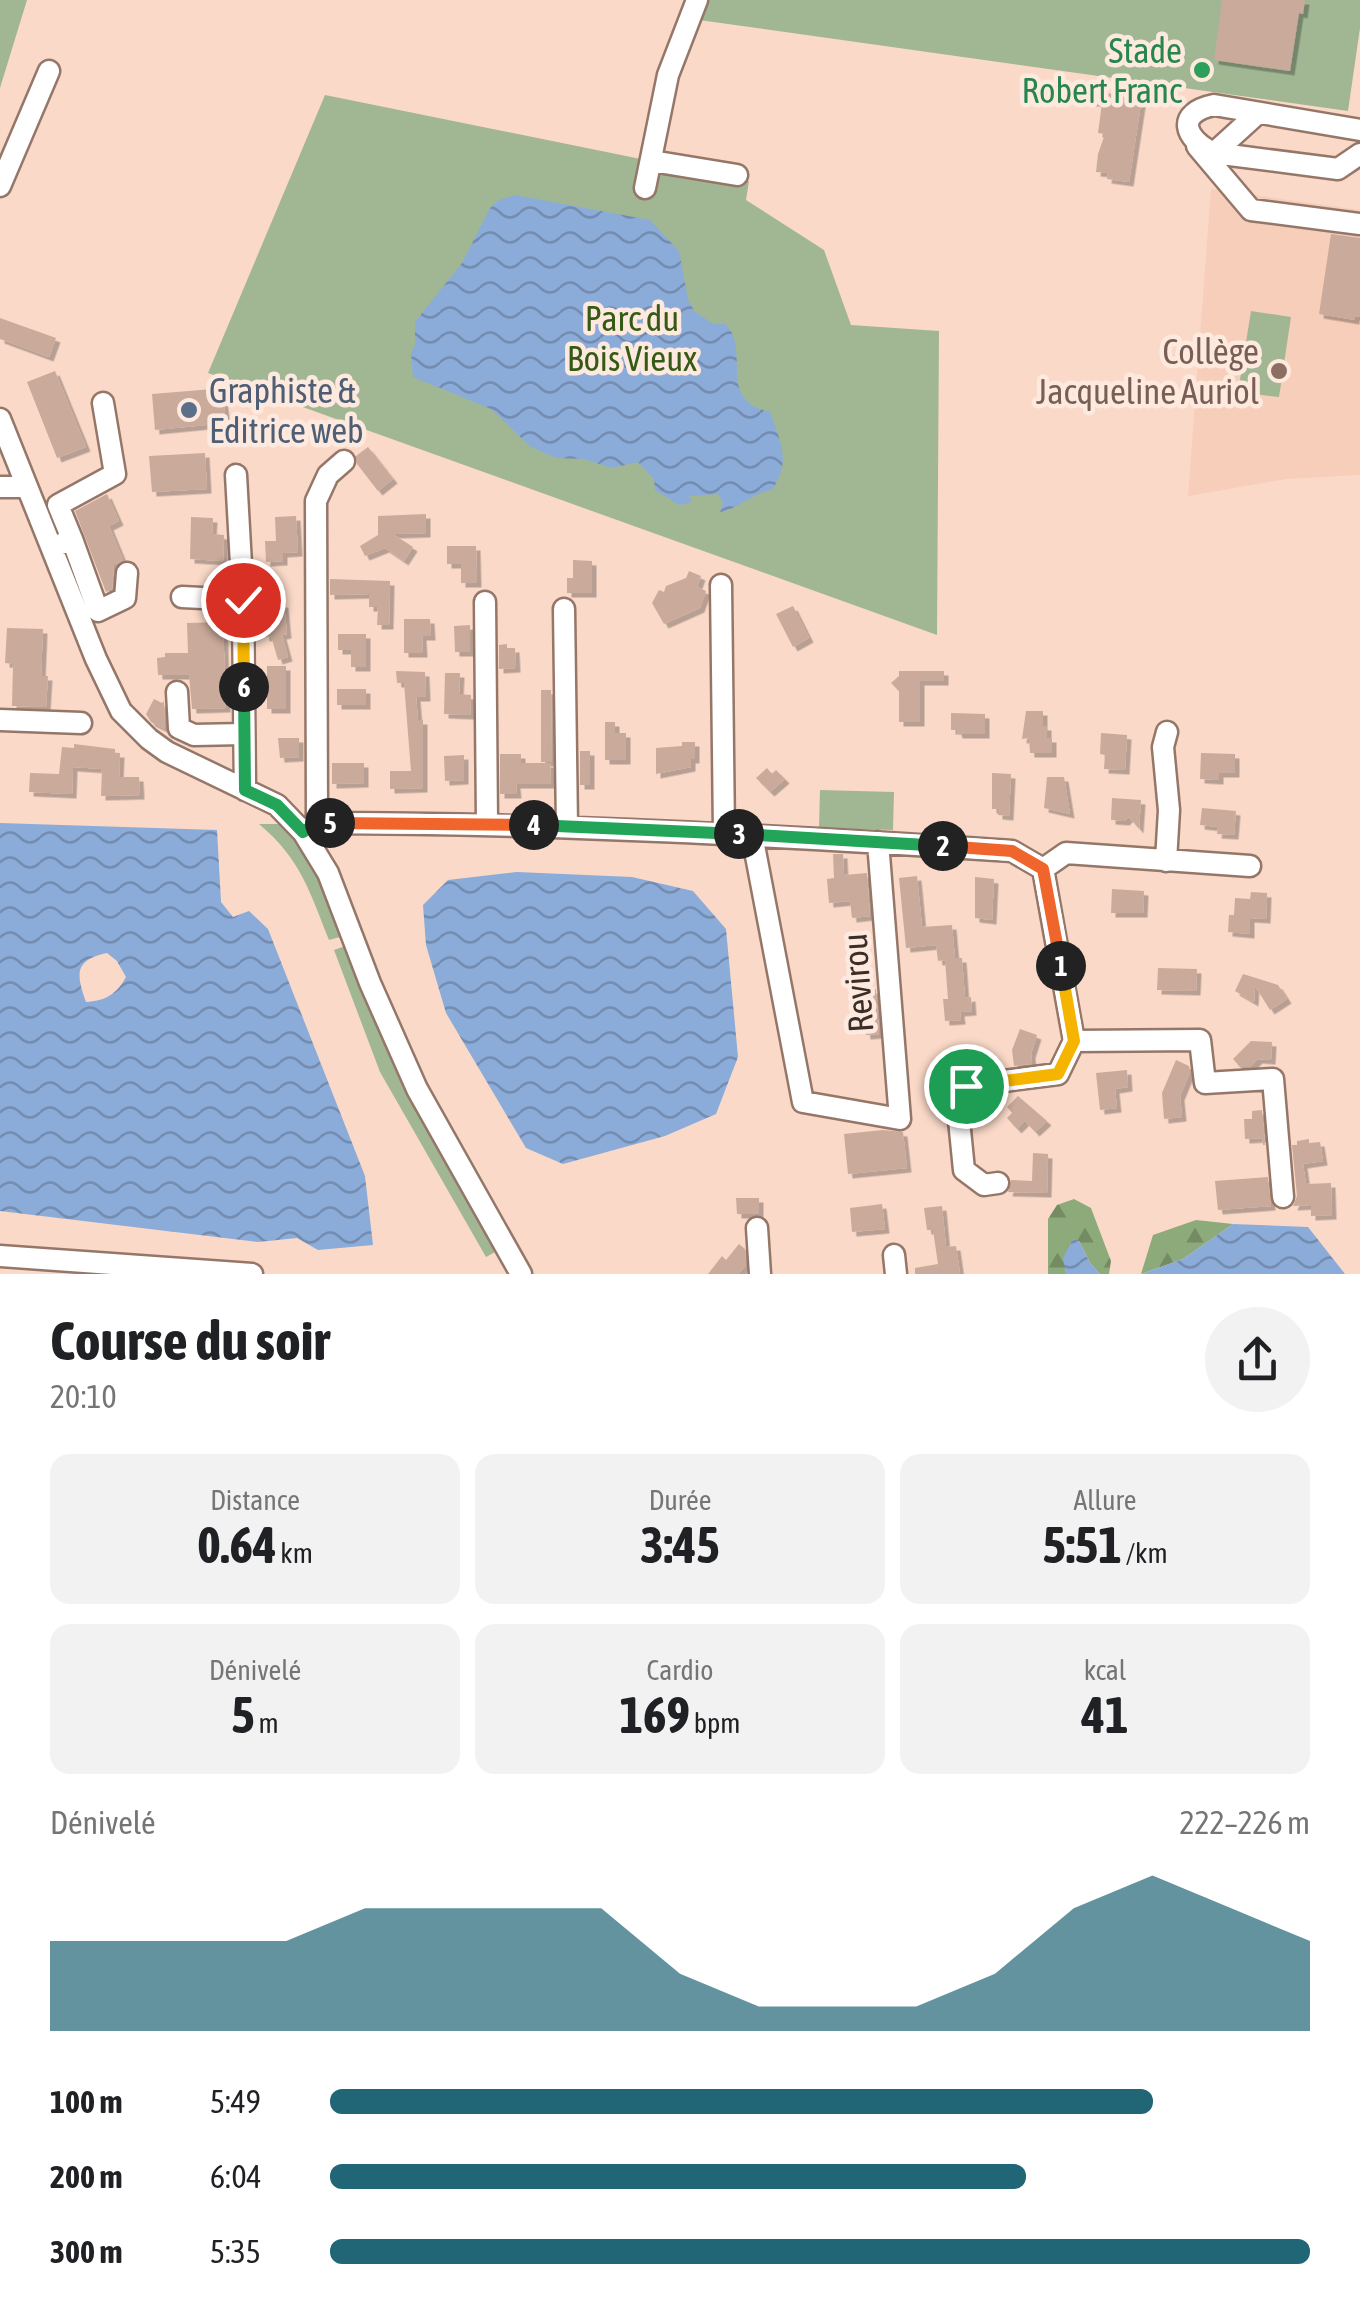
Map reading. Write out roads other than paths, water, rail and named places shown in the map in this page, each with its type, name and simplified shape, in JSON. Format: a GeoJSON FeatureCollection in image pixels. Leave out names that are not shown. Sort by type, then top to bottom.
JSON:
{"type":"FeatureCollection","features":[{"type":"Feature","properties":{"kind":"street"},"geometry":{"type":"LineString","coordinates":[[645,188],[668,75],[696,0]]}},
{"type":"Feature","properties":{"kind":"street"},"geometry":{"type":"LineString","coordinates":[[0,186],[49,71]]}},
{"type":"Feature","properties":{"kind":"street"},"geometry":{"type":"LineString","coordinates":[[1360,130],[1214,105],[1200,108],[1188,123],[1250,210],[1360,224]]}},
{"type":"Feature","properties":{"kind":"street"},"geometry":{"type":"LineString","coordinates":[[1204,149],[1258,113]]}},
{"type":"Feature","properties":{"kind":"street"},"geometry":{"type":"LineString","coordinates":[[1204,149],[1338,169],[1360,154]]}},
{"type":"Feature","properties":{"kind":"street"},"geometry":{"type":"LineString","coordinates":[[652,161],[738,174]]}},
{"type":"Feature","properties":{"kind":"street"},"geometry":{"type":"LineString","coordinates":[[103,403],[115,474],[58,505],[98,611],[125,598],[127,573]]}},
{"type":"Feature","properties":{"kind":"street"},"geometry":{"type":"LineString","coordinates":[[0,419],[109,689],[134,727],[167,752],[277,805],[309,828],[487,823],[724,833],[1012,851],[1043,869],[1074,1041],[1058,1074],[966,1086],[956,1100],[964,1170],[984,1185],[998,1182]]}},
{"type":"Feature","properties":{"kind":"street"},"geometry":{"type":"LineString","coordinates":[[309,828],[316,501],[328,475],[344,461]]}},
{"type":"Feature","properties":{"kind":"street"},"geometry":{"type":"LineString","coordinates":[[236,475],[243,600],[245,790]]}},
{"type":"Feature","properties":{"kind":"street"},"geometry":{"type":"LineString","coordinates":[[0,487],[27,487]]}},
{"type":"Feature","properties":{"kind":"street"},"geometry":{"type":"LineString","coordinates":[[52,548],[72,539]]}},
{"type":"Feature","properties":{"kind":"street"},"geometry":{"type":"LineString","coordinates":[[303,576],[309,828],[417,1089],[521,1274]]}},
{"type":"Feature","properties":{"kind":"street"},"geometry":{"type":"LineString","coordinates":[[721,585],[724,833]]}},
{"type":"Feature","properties":{"kind":"street"},"geometry":{"type":"LineString","coordinates":[[182,597],[243,600]]}},
{"type":"Feature","properties":{"kind":"street"},"geometry":{"type":"LineString","coordinates":[[485,602],[487,823]]}},
{"type":"Feature","properties":{"kind":"street"},"geometry":{"type":"LineString","coordinates":[[564,609],[567,827]]}},
{"type":"Feature","properties":{"kind":"street"},"geometry":{"type":"LineString","coordinates":[[177,692],[179,728],[194,735],[244,734]]}},
{"type":"Feature","properties":{"kind":"street"},"geometry":{"type":"LineString","coordinates":[[0,720],[81,722]]}},
{"type":"Feature","properties":{"kind":"street"},"geometry":{"type":"LineString","coordinates":[[1166,861],[1169,810],[1163,748],[1167,732]]}},
{"type":"Feature","properties":{"kind":"street","name":"Revirou"},"geometry":{"type":"LineString","coordinates":[[752,835],[803,1102],[900,1119],[878,842]]}},
{"type":"Feature","properties":{"kind":"street"},"geometry":{"type":"LineString","coordinates":[[1043,869],[1066,853],[1250,866]]}},
{"type":"Feature","properties":{"kind":"street"},"geometry":{"type":"LineString","coordinates":[[1074,1041],[1200,1040],[1205,1084],[1273,1079],[1283,1197]]}},
{"type":"Feature","properties":{"kind":"street"},"geometry":{"type":"LineString","coordinates":[[758,1228],[760,1274]]}},
{"type":"Feature","properties":{"kind":"street"},"geometry":{"type":"LineString","coordinates":[[0,1256],[252,1274]]}},
{"type":"Feature","properties":{"kind":"water"},"geometry":{"type":"Polygon","coordinates":[[[515,195],[650,220],[679,251],[694,311],[713,324],[725,324],[736,347],[743,397],[753,406],[770,412],[783,460],[772,490],[720,512],[723,503],[718,494],[689,496],[692,502],[679,505],[655,490],[654,479],[638,462],[612,468],[584,459],[556,458],[531,447],[491,409],[413,377],[415,322],[462,263],[490,208],[515,195]]]}},
{"type":"Feature","properties":{"kind":"water"},"geometry":{"type":"Polygon","coordinates":[[[0,823],[217,830],[221,902],[233,917],[249,911],[268,929],[365,1176],[373,1245],[318,1250],[297,1238],[258,1242],[0,1211],[0,823]],[[107,953],[83,964],[80,984],[86,1002],[110,996],[119,988],[126,977],[107,953]]]}},
{"type":"Feature","properties":{"kind":"water"},"geometry":{"type":"Polygon","coordinates":[[[517,872],[632,877],[693,891],[726,929],[738,1057],[716,1114],[665,1136],[563,1164],[526,1148],[446,1013],[426,945],[423,905],[448,880],[517,872]]]}},
{"type":"Feature","properties":{"kind":"water"},"geometry":{"type":"Polygon","coordinates":[[[1233,1224],[1308,1227],[1345,1274],[1141,1274],[1183,1259],[1233,1224]]]}},
{"type":"Feature","properties":{"kind":"water"},"geometry":{"type":"Polygon","coordinates":[[[1073,1239],[1079,1241],[1100,1274],[1066,1274],[1063,1258],[1073,1239]]]}},
{"type":"Feature","properties":{"kind":"place","name":"Stade Robert Franc"},"geometry":{"type":"Point","coordinates":[1202,70]}},
{"type":"Feature","properties":{"kind":"place","name":"Collège Jacqueline Auriol"},"geometry":{"type":"Point","coordinates":[1279,371]}},
{"type":"Feature","properties":{"kind":"place","name":"Graphiste & Editrice web"},"geometry":{"type":"Point","coordinates":[189,410]}},
{"type":"Feature","properties":{"kind":"park label","name":"Parc du Bois Vieux"},"geometry":{"type":"Point","coordinates":[632,338]}}]}
